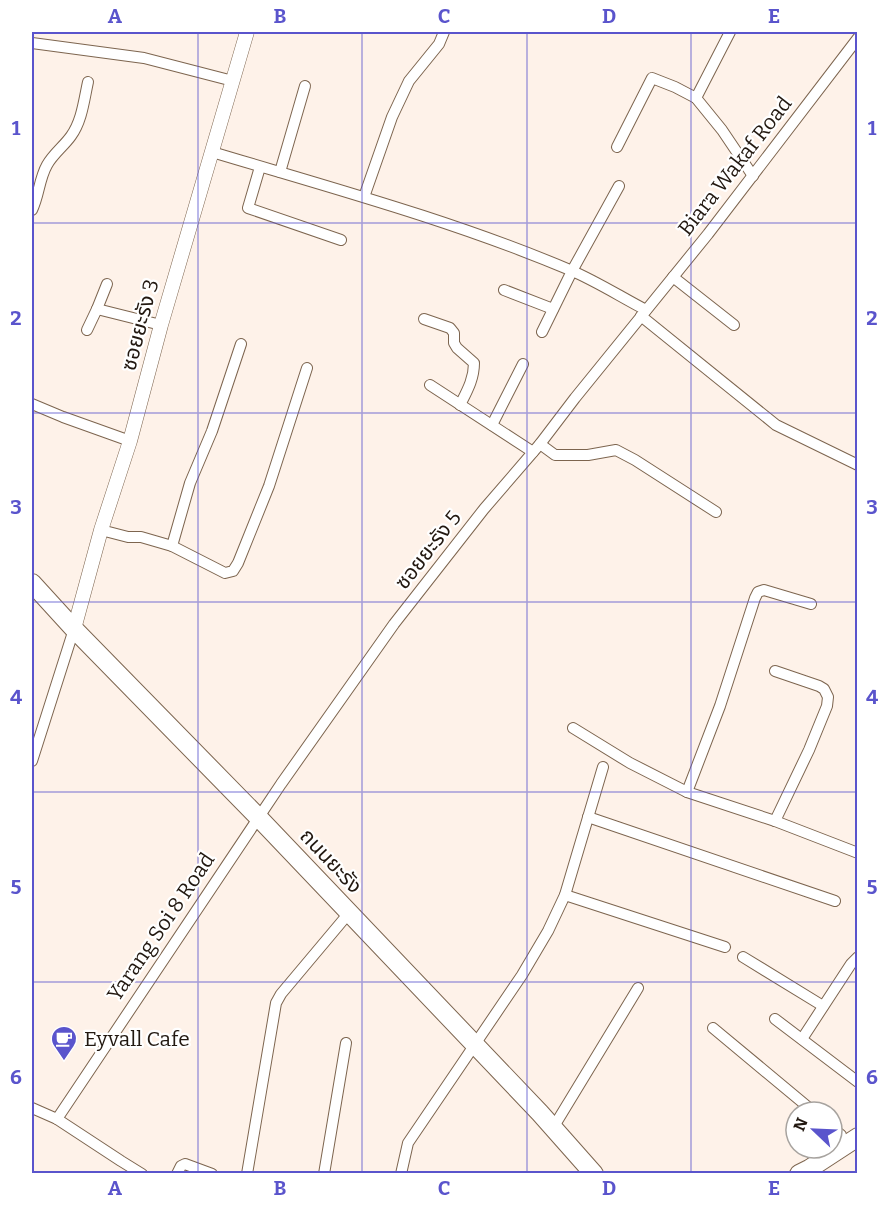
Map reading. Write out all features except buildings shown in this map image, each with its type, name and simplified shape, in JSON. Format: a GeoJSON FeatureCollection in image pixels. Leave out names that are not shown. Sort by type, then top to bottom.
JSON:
{"type":"FeatureCollection","features":[{"type":"Feature","properties":{"kind":"main road","name":"ถนนยะรัง"},"geometry":{"type":"LineString","coordinates":[[32,583],[475,1045],[594,1173]]}},
{"type":"Feature","properties":{"kind":"main road"},"geometry":{"type":"LineString","coordinates":[[844,1133],[858,1121]]}},
{"type":"Feature","properties":{"kind":"main road"},"geometry":{"type":"LineString","coordinates":[[788,1173],[806,1160]]}},
{"type":"Feature","properties":{"kind":"main road"},"geometry":{"type":"LineString","coordinates":[[799,1173],[809,1169],[817,1160]]}},
{"type":"Feature","properties":{"kind":"street","name":"ซอยยะรัง 3"},"geometry":{"type":"LineString","coordinates":[[74,629],[247,32]]}},
{"type":"Feature","properties":{"kind":"street"},"geometry":{"type":"LineString","coordinates":[[364,197],[392,117],[409,81],[439,44],[444,32]]}},
{"type":"Feature","properties":{"kind":"street"},"geometry":{"type":"LineString","coordinates":[[696,98],[730,32]]}},
{"type":"Feature","properties":{"kind":"street","name":"Biara Wakaf Road"},"geometry":{"type":"LineString","coordinates":[[644,313],[753,176],[858,38]]}},
{"type":"Feature","properties":{"kind":"street"},"geometry":{"type":"LineString","coordinates":[[32,43],[144,58],[233,81]]}},
{"type":"Feature","properties":{"kind":"street"},"geometry":{"type":"LineString","coordinates":[[617,147],[652,78],[696,98],[722,130],[753,176]]}},
{"type":"Feature","properties":{"kind":"street"},"geometry":{"type":"LineString","coordinates":[[32,210],[47,164],[72,135],[79,120],[88,82]]}},
{"type":"Feature","properties":{"kind":"street"},"geometry":{"type":"LineString","coordinates":[[280,172],[305,86]]}},
{"type":"Feature","properties":{"kind":"street"},"geometry":{"type":"LineString","coordinates":[[212,152],[364,197],[473,233],[572,271],[644,313],[776,425],[858,465]]}},
{"type":"Feature","properties":{"kind":"street"},"geometry":{"type":"LineString","coordinates":[[260,167],[248,208],[341,240]]}},
{"type":"Feature","properties":{"kind":"street"},"geometry":{"type":"LineString","coordinates":[[542,332],[572,271],[620,186]]}},
{"type":"Feature","properties":{"kind":"street"},"geometry":{"type":"LineString","coordinates":[[673,278],[734,325]]}},
{"type":"Feature","properties":{"kind":"street"},"geometry":{"type":"LineString","coordinates":[[87,330],[107,284]]}},
{"type":"Feature","properties":{"kind":"street"},"geometry":{"type":"LineString","coordinates":[[504,290],[553,309]]}},
{"type":"Feature","properties":{"kind":"street"},"geometry":{"type":"LineString","coordinates":[[97,309],[161,325]]}},
{"type":"Feature","properties":{"kind":"street","name":"ซอยยะรัง 5"},"geometry":{"type":"LineString","coordinates":[[258,818],[394,624],[484,509],[644,313]]}},
{"type":"Feature","properties":{"kind":"street"},"geometry":{"type":"LineString","coordinates":[[423,319],[450,328],[454,333],[454,343],[457,348],[474,363],[471,384],[460,405]]}},
{"type":"Feature","properties":{"kind":"street"},"geometry":{"type":"LineString","coordinates":[[172,546],[190,483],[212,431],[241,344]]}},
{"type":"Feature","properties":{"kind":"street"},"geometry":{"type":"LineString","coordinates":[[492,425],[523,364]]}},
{"type":"Feature","properties":{"kind":"street"},"geometry":{"type":"LineString","coordinates":[[101,530],[128,537],[141,537],[172,546],[225,573],[233,571],[270,486],[307,368]]}},
{"type":"Feature","properties":{"kind":"street"},"geometry":{"type":"LineString","coordinates":[[430,385],[492,425],[536,448],[555,455],[588,455],[616,450],[717,512]]}},
{"type":"Feature","properties":{"kind":"street"},"geometry":{"type":"LineString","coordinates":[[32,404],[130,441]]}},
{"type":"Feature","properties":{"kind":"street"},"geometry":{"type":"LineString","coordinates":[[687,792],[720,706],[758,592],[764,590],[811,604]]}},
{"type":"Feature","properties":{"kind":"street"},"geometry":{"type":"LineString","coordinates":[[32,761],[74,629]]}},
{"type":"Feature","properties":{"kind":"street"},"geometry":{"type":"LineString","coordinates":[[775,671],[819,686],[824,689],[828,697],[827,706],[809,750],[775,821]]}},
{"type":"Feature","properties":{"kind":"street"},"geometry":{"type":"LineString","coordinates":[[573,728],[630,763],[687,792],[775,821],[858,853]]}},
{"type":"Feature","properties":{"kind":"street"},"geometry":{"type":"LineString","coordinates":[[401,1173],[408,1143],[522,975],[548,931],[565,895],[603,767]]}},
{"type":"Feature","properties":{"kind":"street"},"geometry":{"type":"LineString","coordinates":[[588,817],[835,901]]}},
{"type":"Feature","properties":{"kind":"street","name":"Yarang Soi 8 Road"},"geometry":{"type":"LineString","coordinates":[[57,1119],[258,818]]}},
{"type":"Feature","properties":{"kind":"street"},"geometry":{"type":"LineString","coordinates":[[565,895],[725,947]]}},
{"type":"Feature","properties":{"kind":"street"},"geometry":{"type":"LineString","coordinates":[[247,1173],[276,1003],[349,913]]}},
{"type":"Feature","properties":{"kind":"street"},"geometry":{"type":"LineString","coordinates":[[743,957],[824,1006]]}},
{"type":"Feature","properties":{"kind":"street"},"geometry":{"type":"LineString","coordinates":[[802,1039],[851,964],[858,957]]}},
{"type":"Feature","properties":{"kind":"street"},"geometry":{"type":"LineString","coordinates":[[553,1128],[638,988]]}},
{"type":"Feature","properties":{"kind":"street"},"geometry":{"type":"LineString","coordinates":[[775,1019],[858,1082]]}},
{"type":"Feature","properties":{"kind":"street"},"geometry":{"type":"LineString","coordinates":[[713,1028],[800,1100]]}},
{"type":"Feature","properties":{"kind":"street"},"geometry":{"type":"LineString","coordinates":[[324,1173],[346,1043]]}},
{"type":"Feature","properties":{"kind":"street"},"geometry":{"type":"LineString","coordinates":[[32,1108],[57,1119],[142,1173]]}},
{"type":"Feature","properties":{"kind":"street"},"geometry":{"type":"LineString","coordinates":[[177,1173],[185,1164],[212,1173]]}},
{"type":"Feature","properties":{"kind":"place","name":"Eyvall Cafe"},"geometry":{"type":"Point","coordinates":[64,1062]}}]}
